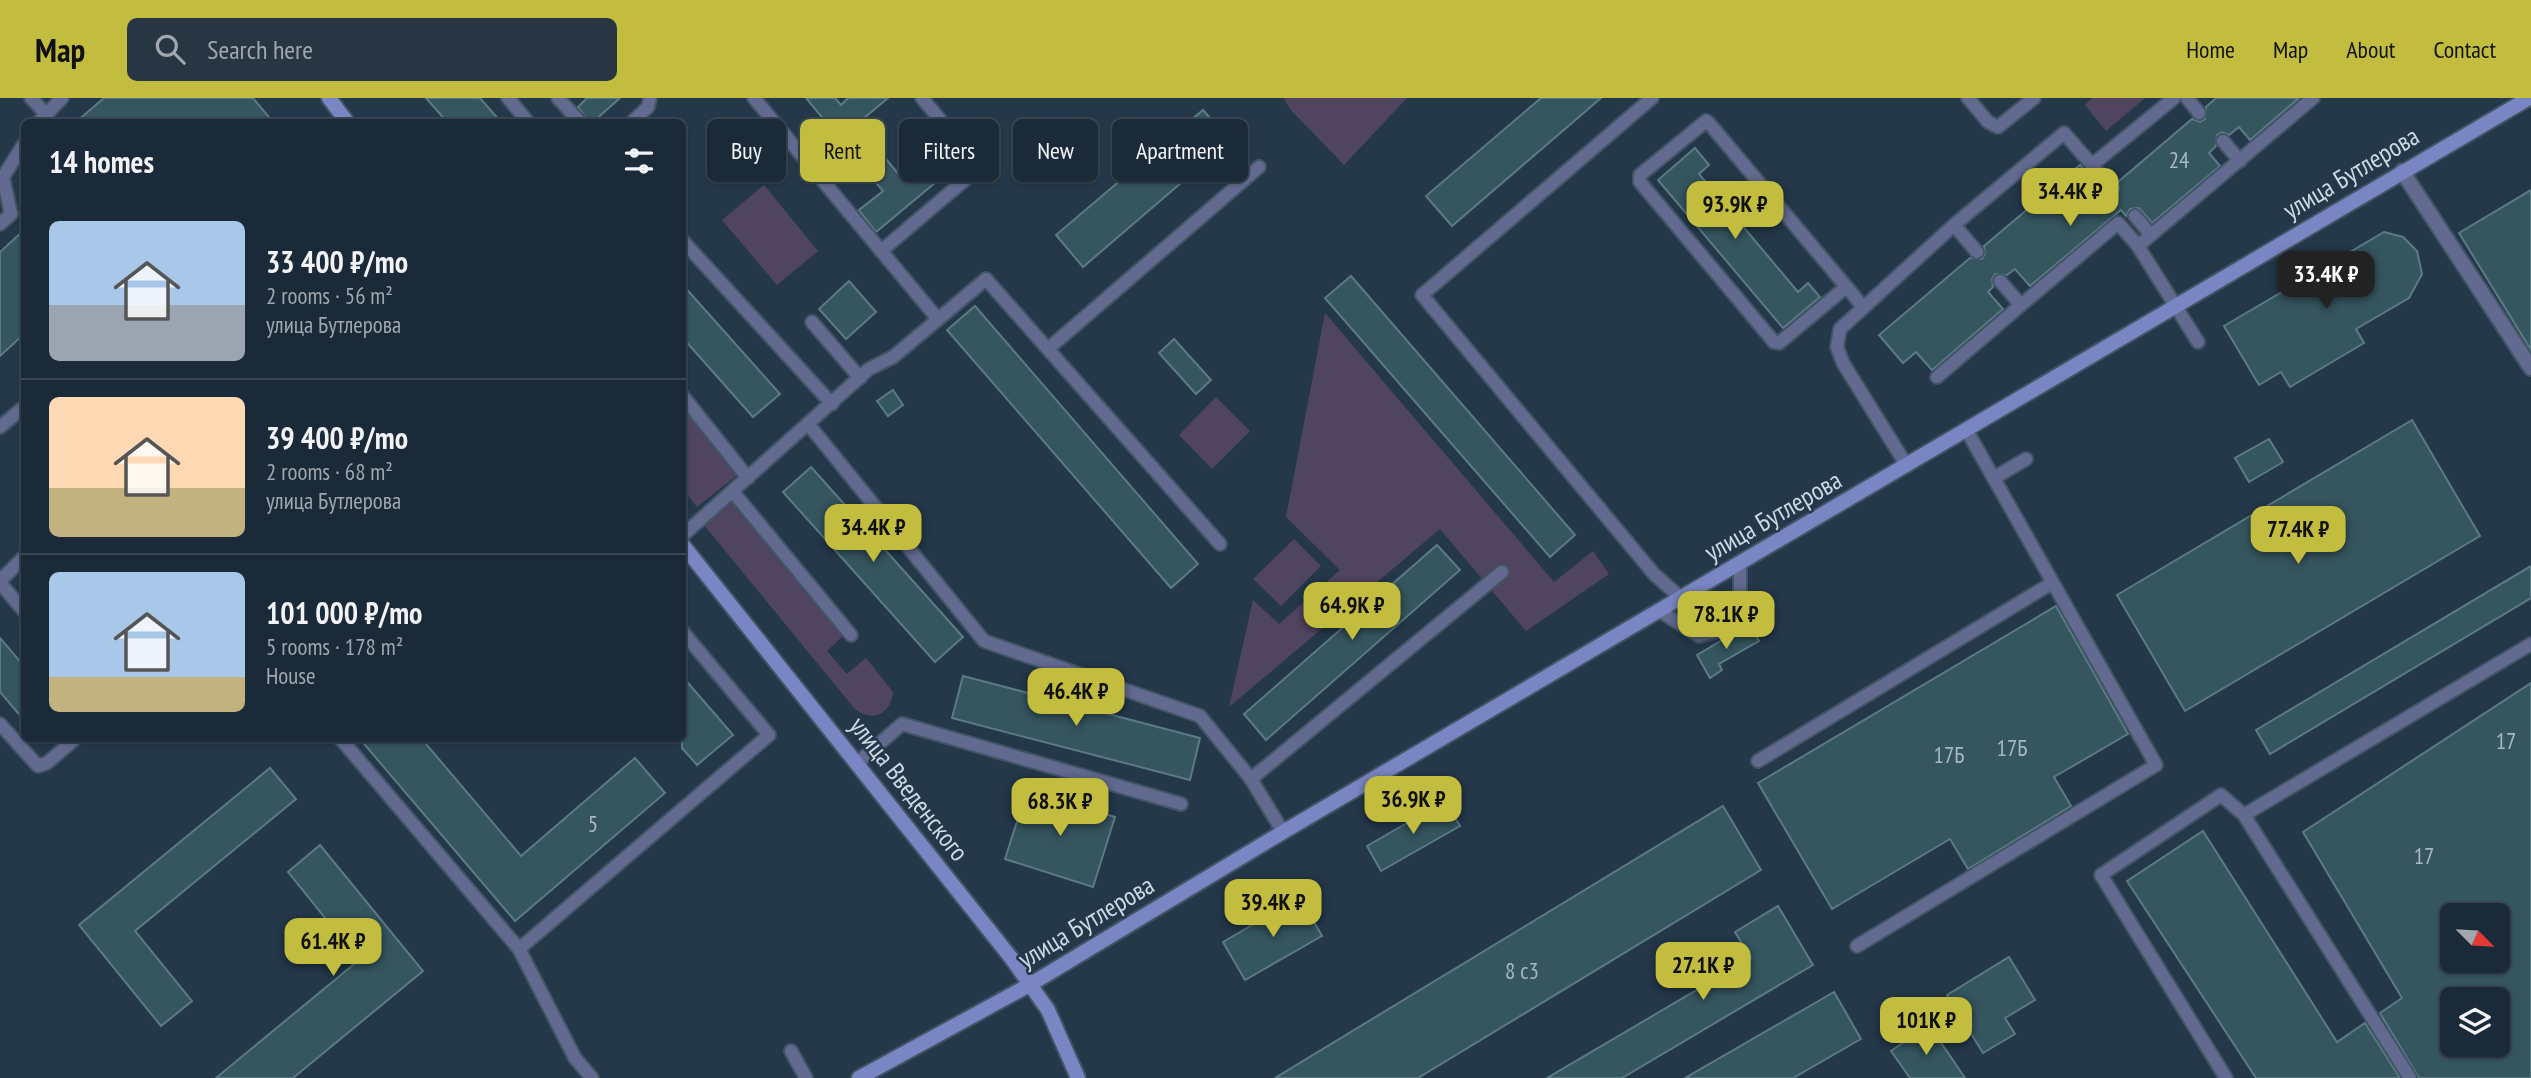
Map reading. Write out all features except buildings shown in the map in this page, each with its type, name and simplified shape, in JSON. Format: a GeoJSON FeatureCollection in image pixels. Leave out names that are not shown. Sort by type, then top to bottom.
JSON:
{"type":"FeatureCollection","features":[{"type":"Feature","properties":{"kind":"street","name":"улица Бутлерова"},"geometry":{"type":"LineString","coordinates":[[859,1078],[1031,984],[1283,832],[1967,431],[2525,99]]}},
{"type":"Feature","properties":{"kind":"street"},"geometry":{"type":"LineString","coordinates":[[335,100],[345,119]]}},
{"type":"Feature","properties":{"kind":"street"},"geometry":{"type":"LineString","coordinates":[[2402,171],[2531,368]]}},
{"type":"Feature","properties":{"kind":"street","name":"улица Введенского"},"geometry":{"type":"LineString","coordinates":[[686,549],[1031,984],[1048,1010],[1078,1078]]}},
{"type":"Feature","properties":{"kind":"lane"},"geometry":{"type":"LineString","coordinates":[[31,98],[42,118],[62,98]]}},
{"type":"Feature","properties":{"kind":"lane"},"geometry":{"type":"LineString","coordinates":[[508,98],[526,119]]}},
{"type":"Feature","properties":{"kind":"lane"},"geometry":{"type":"LineString","coordinates":[[558,98],[577,119]]}},
{"type":"Feature","properties":{"kind":"lane"},"geometry":{"type":"LineString","coordinates":[[635,119],[648,107],[650,98]]}},
{"type":"Feature","properties":{"kind":"lane"},"geometry":{"type":"LineString","coordinates":[[754,98],[937,318]]}},
{"type":"Feature","properties":{"kind":"lane"},"geometry":{"type":"LineString","coordinates":[[881,251],[973,173],[972,158],[922,98]]}},
{"type":"Feature","properties":{"kind":"lane"},"geometry":{"type":"LineString","coordinates":[[1653,98],[1422,295],[1654,573],[1681,598]]}},
{"type":"Feature","properties":{"kind":"lane"},"geometry":{"type":"LineString","coordinates":[[1968,98],[1988,122],[1998,127],[2034,98]]}},
{"type":"Feature","properties":{"kind":"lane"},"geometry":{"type":"LineString","coordinates":[[2092,165],[2173,98]]}},
{"type":"Feature","properties":{"kind":"lane"},"geometry":{"type":"LineString","coordinates":[[2187,98],[2199,113]]}},
{"type":"Feature","properties":{"kind":"lane"},"geometry":{"type":"LineString","coordinates":[[2138,246],[2313,98]]}},
{"type":"Feature","properties":{"kind":"lane"},"geometry":{"type":"LineString","coordinates":[[1846,287],[1779,343],[1774,342],[1640,182],[1640,175],[1706,121],[1846,287],[1863,308]]}},
{"type":"Feature","properties":{"kind":"lane"},"geometry":{"type":"LineString","coordinates":[[1907,466],[1843,363],[1837,347],[1840,329],[1954,225],[2064,133],[2111,187]]}},
{"type":"Feature","properties":{"kind":"lane"},"geometry":{"type":"LineString","coordinates":[[2223,141],[2240,161]]}},
{"type":"Feature","properties":{"kind":"lane"},"geometry":{"type":"LineString","coordinates":[[0,157],[21,150]]}},
{"type":"Feature","properties":{"kind":"lane"},"geometry":{"type":"LineString","coordinates":[[0,224],[11,214],[3,177],[21,150]]}},
{"type":"Feature","properties":{"kind":"lane"},"geometry":{"type":"LineString","coordinates":[[1049,348],[1259,167]]}},
{"type":"Feature","properties":{"kind":"lane"},"geometry":{"type":"LineString","coordinates":[[2135,216],[2151,235]]}},
{"type":"Feature","properties":{"kind":"lane"},"geometry":{"type":"LineString","coordinates":[[1937,377],[2118,223],[2138,246],[2198,342]]}},
{"type":"Feature","properties":{"kind":"lane"},"geometry":{"type":"LineString","coordinates":[[1954,225],[1977,252]]}},
{"type":"Feature","properties":{"kind":"lane"},"geometry":{"type":"LineString","coordinates":[[686,244],[832,404]]}},
{"type":"Feature","properties":{"kind":"lane"},"geometry":{"type":"LineString","coordinates":[[686,533],[860,378],[893,357],[986,279],[1220,544]]}},
{"type":"Feature","properties":{"kind":"lane"},"geometry":{"type":"LineString","coordinates":[[2000,281],[2021,305]]}},
{"type":"Feature","properties":{"kind":"lane"},"geometry":{"type":"LineString","coordinates":[[812,322],[860,378]]}},
{"type":"Feature","properties":{"kind":"lane"},"geometry":{"type":"LineString","coordinates":[[686,400],[748,478]]}},
{"type":"Feature","properties":{"kind":"lane"},"geometry":{"type":"LineString","coordinates":[[0,427],[21,410]]}},
{"type":"Feature","properties":{"kind":"lane"},"geometry":{"type":"LineString","coordinates":[[809,425],[984,640],[1200,716],[1251,779],[1283,832]]}},
{"type":"Feature","properties":{"kind":"lane"},"geometry":{"type":"LineString","coordinates":[[1857,946],[2156,765],[1967,431]]}},
{"type":"Feature","properties":{"kind":"lane"},"geometry":{"type":"LineString","coordinates":[[1994,478],[2026,459]]}},
{"type":"Feature","properties":{"kind":"lane"},"geometry":{"type":"LineString","coordinates":[[733,492],[852,635]]}},
{"type":"Feature","properties":{"kind":"lane"},"geometry":{"type":"LineString","coordinates":[[21,560],[0,582],[21,607]]}},
{"type":"Feature","properties":{"kind":"lane"},"geometry":{"type":"LineString","coordinates":[[1660,611],[1699,636],[1740,626],[1741,563]]}},
{"type":"Feature","properties":{"kind":"lane"},"geometry":{"type":"LineString","coordinates":[[1251,779],[1502,572]]}},
{"type":"Feature","properties":{"kind":"lane"},"geometry":{"type":"LineString","coordinates":[[1758,761],[2052,583]]}},
{"type":"Feature","properties":{"kind":"lane"},"geometry":{"type":"LineString","coordinates":[[519,949],[769,735],[686,636]]}},
{"type":"Feature","properties":{"kind":"lane"},"geometry":{"type":"LineString","coordinates":[[2245,815],[2531,644]]}},
{"type":"Feature","properties":{"kind":"lane"},"geometry":{"type":"LineString","coordinates":[[0,724],[38,766],[47,764],[72,742]]}},
{"type":"Feature","properties":{"kind":"lane"},"geometry":{"type":"LineString","coordinates":[[857,763],[902,724],[1181,804]]}},
{"type":"Feature","properties":{"kind":"lane"},"geometry":{"type":"LineString","coordinates":[[343,742],[519,949],[575,1058],[592,1078]]}},
{"type":"Feature","properties":{"kind":"lane"},"geometry":{"type":"LineString","coordinates":[[2226,1078],[2101,875],[2221,795],[2245,815],[2410,1078]]}},
{"type":"Feature","properties":{"kind":"lane"},"geometry":{"type":"LineString","coordinates":[[791,1051],[806,1078]]}},
{"type":"Feature","properties":{"kind":"shaded area"},"geometry":{"type":"Polygon","coordinates":[[[1284,98],[1407,98],[1344,165],[1290,109],[1284,98]]]}},
{"type":"Feature","properties":{"kind":"shaded area"},"geometry":{"type":"Polygon","coordinates":[[[2092,98],[2145,98],[2106,131],[2085,105],[2092,98]]]}},
{"type":"Feature","properties":{"kind":"shaded area"},"geometry":{"type":"Polygon","coordinates":[[[764,185],[818,251],[777,285],[722,220],[764,185]]]}},
{"type":"Feature","properties":{"kind":"shaded area"},"geometry":{"type":"Polygon","coordinates":[[[1325,313],[1554,582],[1593,551],[1609,574],[1526,631],[1440,529],[1229,707],[1253,600],[1279,624],[1340,570],[1286,517],[1325,313]]]}},
{"type":"Feature","properties":{"kind":"shaded area"},"geometry":{"type":"Polygon","coordinates":[[[1216,397],[1250,431],[1212,469],[1179,435],[1216,397]]]}},
{"type":"Feature","properties":{"kind":"shaded area"},"geometry":{"type":"Polygon","coordinates":[[[686,403],[741,472],[697,507],[686,493],[686,403]]]}},
{"type":"Feature","properties":{"kind":"shaded area"},"geometry":{"type":"Polygon","coordinates":[[[733,500],[845,634],[827,651],[847,674],[866,658],[893,692],[884,711],[873,716],[860,713],[854,708],[704,525],[733,500]]]}},
{"type":"Feature","properties":{"kind":"shaded area"},"geometry":{"type":"Polygon","coordinates":[[[1294,539],[1321,566],[1281,606],[1253,579],[1294,539]]]}}]}
